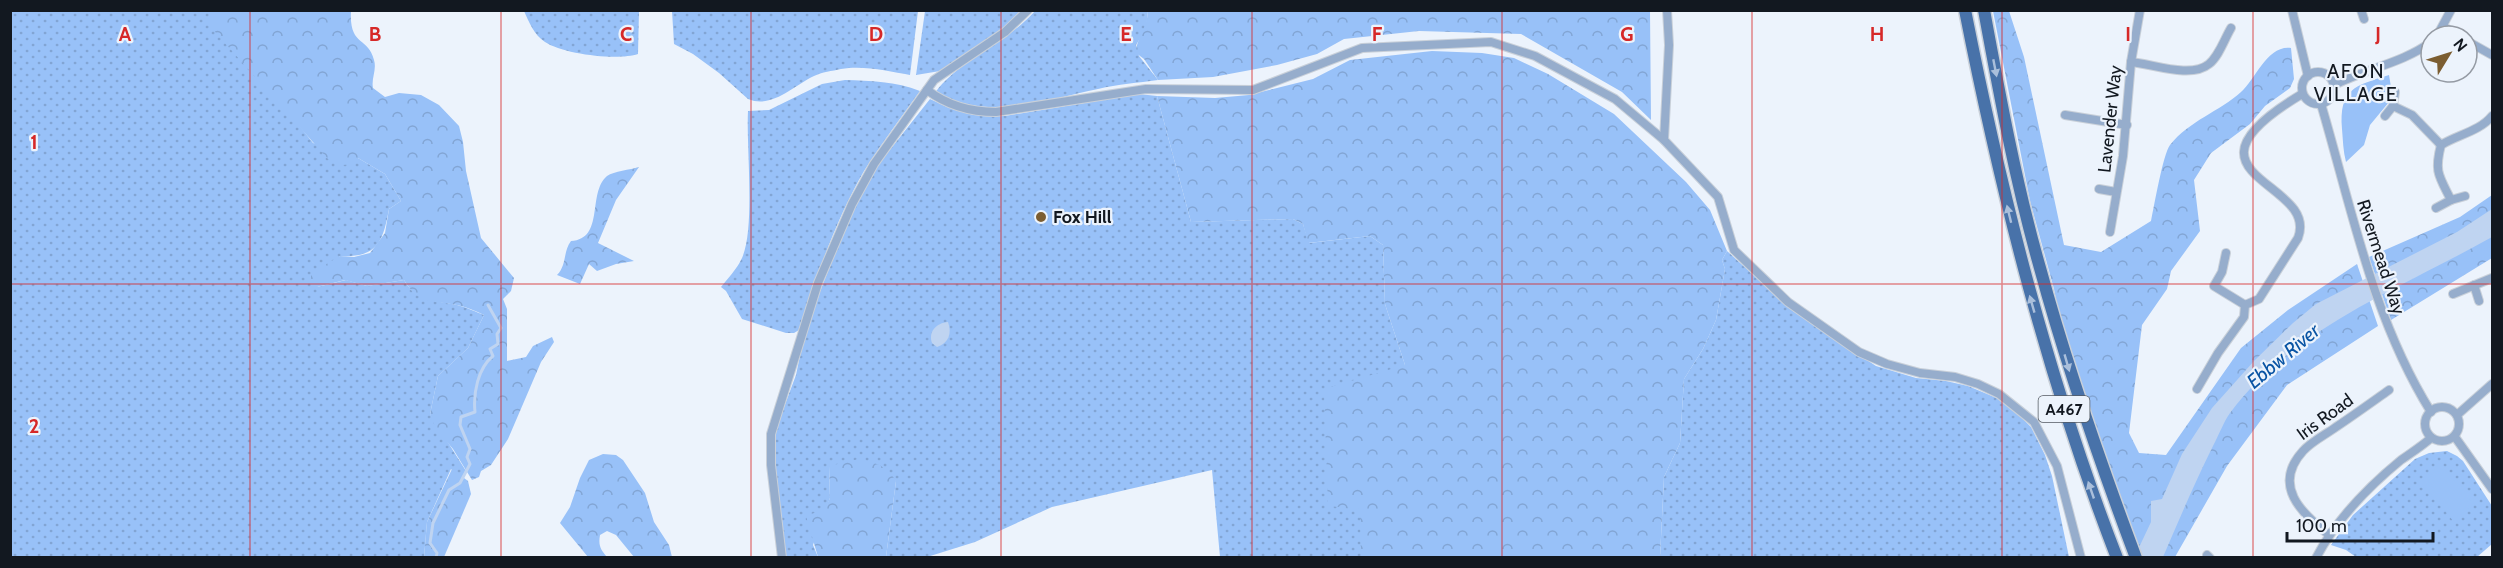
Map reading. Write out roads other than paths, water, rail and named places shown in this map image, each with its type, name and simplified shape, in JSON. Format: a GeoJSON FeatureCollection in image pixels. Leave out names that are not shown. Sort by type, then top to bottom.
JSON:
{"type":"FeatureCollection","features":[{"type":"Feature","properties":{"kind":"main road","name":"A467"},"geometry":{"type":"LineString","coordinates":[[1965,10],[2023,271],[2068,420],[2117,558]]}},
{"type":"Feature","properties":{"kind":"main road","name":"A467"},"geometry":{"type":"LineString","coordinates":[[1984,10],[2002,107],[2039,266],[2071,376],[2136,558]]}},
{"type":"Feature","properties":{"kind":"street"},"geometry":{"type":"LineString","coordinates":[[782,558],[771,465],[771,434],[818,283],[852,204],[874,164],[934,80],[1005,32],[1028,10]]}},
{"type":"Feature","properties":{"kind":"street"},"geometry":{"type":"LineString","coordinates":[[1664,140],[1669,45],[1667,10]]}},
{"type":"Feature","properties":{"kind":"street","name":"Lavender Way"},"geometry":{"type":"LineString","coordinates":[[2110,232],[2127,125],[2131,62],[2140,10]]}},
{"type":"Feature","properties":{"kind":"street"},"geometry":{"type":"LineString","coordinates":[[2292,10],[2307,76],[2302,84],[2302,94],[2310,102],[2321,104],[2326,102],[2332,96],[2334,85],[2327,75],[2322,73],[2307,76]]}},
{"type":"Feature","properties":{"kind":"street"},"geometry":{"type":"LineString","coordinates":[[2361,10],[2364,20]]}},
{"type":"Feature","properties":{"kind":"street"},"geometry":{"type":"LineString","coordinates":[[2445,24],[2451,10]]}},
{"type":"Feature","properties":{"kind":"street"},"geometry":{"type":"LineString","coordinates":[[2131,62],[2191,72],[2200,69],[2214,58],[2231,28]]}},
{"type":"Feature","properties":{"kind":"street"},"geometry":{"type":"LineString","coordinates":[[927,90],[952,105],[975,112],[996,112],[1146,89],[1253,90],[1362,48],[1491,42],[1535,56],[1615,99],[1664,140],[1718,197],[1734,250],[1788,302],[1859,352],[1887,364],[1920,373],[1955,377],[1978,384],[1999,394],[2034,422],[2057,466],[2080,558]]}},
{"type":"Feature","properties":{"kind":"street"},"geometry":{"type":"LineString","coordinates":[[2479,47],[2493,55]]}},
{"type":"Feature","properties":{"kind":"street"},"geometry":{"type":"LineString","coordinates":[[2334,85],[2355,74],[2419,51]]}},
{"type":"Feature","properties":{"kind":"street"},"geometry":{"type":"LineString","coordinates":[[2385,116],[2393,106],[2395,92]]}},
{"type":"Feature","properties":{"kind":"street"},"geometry":{"type":"LineString","coordinates":[[2245,305],[2259,299],[2302,229],[2301,218],[2291,206],[2249,170],[2243,154],[2245,141],[2272,112],[2302,94]]}},
{"type":"Feature","properties":{"kind":"street","name":"Rivermead Way"},"geometry":{"type":"LineString","coordinates":[[2321,104],[2362,254],[2382,313],[2405,367],[2431,412]]}},
{"type":"Feature","properties":{"kind":"street"},"geometry":{"type":"LineString","coordinates":[[2393,106],[2412,115],[2441,145]]}},
{"type":"Feature","properties":{"kind":"street"},"geometry":{"type":"LineString","coordinates":[[2066,115],[2127,125]]}},
{"type":"Feature","properties":{"kind":"street"},"geometry":{"type":"LineString","coordinates":[[2451,200],[2436,170],[2441,145],[2455,136],[2481,127],[2493,116]]}},
{"type":"Feature","properties":{"kind":"street"},"geometry":{"type":"LineString","coordinates":[[2099,189],[2116,192]]}},
{"type":"Feature","properties":{"kind":"street"},"geometry":{"type":"LineString","coordinates":[[2436,208],[2465,196]]}},
{"type":"Feature","properties":{"kind":"street"},"geometry":{"type":"LineString","coordinates":[[2206,294],[2222,272],[2226,253]]}},
{"type":"Feature","properties":{"kind":"street"},"geometry":{"type":"LineString","coordinates":[[2453,294],[2493,279]]}},
{"type":"Feature","properties":{"kind":"street"},"geometry":{"type":"LineString","coordinates":[[2474,285],[2479,302]]}},
{"type":"Feature","properties":{"kind":"street"},"geometry":{"type":"LineString","coordinates":[[2214,286],[2245,305]]}},
{"type":"Feature","properties":{"kind":"street"},"geometry":{"type":"LineString","coordinates":[[2197,390],[2218,353],[2244,317],[2245,305]]}},
{"type":"Feature","properties":{"kind":"street"},"geometry":{"type":"LineString","coordinates":[[2457,415],[2493,384]]}},
{"type":"Feature","properties":{"kind":"street","name":"Iris Road"},"geometry":{"type":"LineString","coordinates":[[2328,534],[2304,516],[2297,506],[2290,482],[2292,467],[2302,452],[2314,441],[2389,390]]}},
{"type":"Feature","properties":{"kind":"street"},"geometry":{"type":"LineString","coordinates":[[2445,407],[2457,415],[2460,425],[2455,437],[2444,442],[2431,438],[2425,426],[2431,412],[2445,407]]}},
{"type":"Feature","properties":{"kind":"street"},"geometry":{"type":"LineString","coordinates":[[2455,437],[2493,489]]}},
{"type":"Feature","properties":{"kind":"street"},"geometry":{"type":"LineString","coordinates":[[2316,558],[2328,534],[2383,477],[2431,438]]}},
{"type":"Feature","properties":{"kind":"water","name":"Ebbw River"},"geometry":{"type":"Polygon","coordinates":[[[2492,209],[2492,237],[2386,292],[2317,333],[2285,356],[2256,383],[2225,421],[2163,557],[2134,558],[2151,522],[2151,501],[2162,499],[2182,454],[2212,408],[2254,361],[2316,304],[2457,232],[2492,209]]]}},
{"type":"Feature","properties":{"kind":"water"},"geometry":{"type":"Polygon","coordinates":[[[948,322],[950,330],[948,337],[937,347],[932,343],[932,332],[940,324],[948,322]]]}},
{"type":"Feature","properties":{"kind":"waterway"},"geometry":{"type":"LineString","coordinates":[[436,558],[437,553],[430,543],[433,523],[449,490],[460,483],[470,464],[467,457],[470,449],[460,425],[461,417],[475,412],[475,397],[480,374],[493,356],[490,349],[498,344],[497,334],[501,328],[488,305]]}},
{"type":"Feature","properties":{"kind":"place","name":"Fox Hill"},"geometry":{"type":"Point","coordinates":[1041,217]}},
{"type":"Feature","properties":{"kind":"district","name":"AFON VILLAGE"},"geometry":{"type":"Point","coordinates":[2356,82]}}]}
